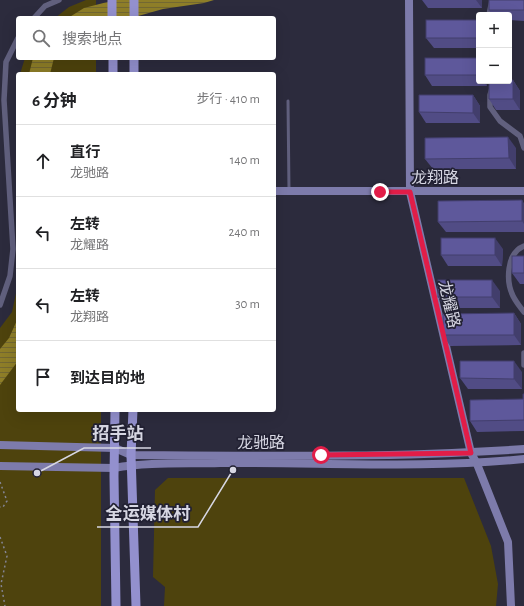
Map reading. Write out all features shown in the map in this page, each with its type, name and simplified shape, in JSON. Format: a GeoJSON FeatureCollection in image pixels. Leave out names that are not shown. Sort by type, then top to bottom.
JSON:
{"type":"FeatureCollection","features":[{"type":"Feature","properties":{"kind":"main road"},"geometry":{"type":"LineString","coordinates":[[112,0],[112,16]]}},
{"type":"Feature","properties":{"kind":"main road"},"geometry":{"type":"LineString","coordinates":[[134,0],[134,16]]}},
{"type":"Feature","properties":{"kind":"main road","name":"龙耀路"},"geometry":{"type":"LineString","coordinates":[[409,0],[410,192],[471,453],[477,464],[508,542],[511,606]]}},
{"type":"Feature","properties":{"kind":"main road"},"geometry":{"type":"LineString","coordinates":[[113,60],[113,72]]}},
{"type":"Feature","properties":{"kind":"main road"},"geometry":{"type":"LineString","coordinates":[[134,60],[134,72]]}},
{"type":"Feature","properties":{"kind":"main road","name":"龙翔路"},"geometry":{"type":"LineString","coordinates":[[276,191],[524,191]]}},
{"type":"Feature","properties":{"kind":"main road"},"geometry":{"type":"LineString","coordinates":[[115,412],[114,468],[116,606]]}},
{"type":"Feature","properties":{"kind":"main road"},"geometry":{"type":"LineString","coordinates":[[133,412],[131,465],[136,606]]}},
{"type":"Feature","properties":{"kind":"main road","name":"龙驰路"},"geometry":{"type":"LineString","coordinates":[[0,445],[115,448],[131,455],[275,456],[471,453],[524,449]]}},
{"type":"Feature","properties":{"kind":"main road","name":"龙驰路"},"geometry":{"type":"LineString","coordinates":[[0,466],[114,468],[131,465],[235,463],[477,464],[524,459]]}},
{"type":"Feature","properties":{"kind":"street"},"geometry":{"type":"LineString","coordinates":[[36,16],[45,6],[59,0]]}},
{"type":"Feature","properties":{"kind":"street"},"geometry":{"type":"LineString","coordinates":[[490,12],[492,0]]}},
{"type":"Feature","properties":{"kind":"street"},"geometry":{"type":"LineString","coordinates":[[0,305],[10,276],[13,249],[4,100],[6,62],[16,42]]}},
{"type":"Feature","properties":{"kind":"street"},"geometry":{"type":"LineString","coordinates":[[493,84],[490,95],[490,107],[500,121],[520,136],[524,148]]}},
{"type":"Feature","properties":{"kind":"street"},"geometry":{"type":"LineString","coordinates":[[524,246],[519,248],[511,260],[509,274],[509,284],[513,296],[524,312]]}},
{"type":"Feature","properties":{"kind":"street"},"geometry":{"type":"LineString","coordinates":[[524,353],[524,365]]}},
{"type":"Feature","properties":{"kind":"lane"},"geometry":{"type":"LineString","coordinates":[[288,101],[289,191]]}},
{"type":"Feature","properties":{"kind":"path"},"geometry":{"type":"LineString","coordinates":[[0,482],[8,501],[3,507],[0,507]]}},
{"type":"Feature","properties":{"kind":"path"},"geometry":{"type":"LineString","coordinates":[[0,537],[8,556],[2,584],[5,606]]}},
{"type":"Feature","properties":{"kind":"shaded area"},"geometry":{"type":"Polygon","coordinates":[[[86,0],[96,0],[96,16],[58,16],[69,7],[86,0]]]}},
{"type":"Feature","properties":{"kind":"shaded area"},"geometry":{"type":"Polygon","coordinates":[[[115,0],[214,0],[204,3],[163,9],[138,16],[71,16],[84,8],[115,0]]]}},
{"type":"Feature","properties":{"kind":"shaded area"},"geometry":{"type":"Polygon","coordinates":[[[24,60],[96,60],[96,72],[21,72],[24,60]]]}},
{"type":"Feature","properties":{"kind":"shaded area"},"geometry":{"type":"Polygon","coordinates":[[[32,60],[54,60],[50,72],[30,72],[32,60]]]}},
{"type":"Feature","properties":{"kind":"shaded area"},"geometry":{"type":"Polygon","coordinates":[[[16,293],[16,412],[101,412],[101,606],[0,606],[0,328],[12,312],[16,293]]]}},
{"type":"Feature","properties":{"kind":"shaded area"},"geometry":{"type":"Polygon","coordinates":[[[16,322],[16,364],[0,385],[0,349],[9,338],[16,322]]]}},
{"type":"Feature","properties":{"kind":"shaded area"},"geometry":{"type":"Polygon","coordinates":[[[168,478],[464,478],[491,546],[498,584],[496,606],[164,606],[165,587],[153,577],[155,490],[168,478]]]}},
{"type":"Feature","properties":{"kind":"building"},"geometry":{"type":"Polygon","coordinates":[[[489,0],[524,0],[524,10],[489,10],[489,0]]]}},
{"type":"Feature","properties":{"kind":"building"},"geometry":{"type":"Polygon","coordinates":[[[426,20],[476,20],[476,38],[426,38],[426,20]]]}},
{"type":"Feature","properties":{"kind":"building"},"geometry":{"type":"Polygon","coordinates":[[[425,58],[476,58],[476,75],[425,75],[425,58]]]}},
{"type":"Feature","properties":{"kind":"building"},"geometry":{"type":"Polygon","coordinates":[[[513,80],[513,99],[489,99],[489,84],[512,84],[513,80]]]}},
{"type":"Feature","properties":{"kind":"building"},"geometry":{"type":"Polygon","coordinates":[[[419,95],[473,95],[473,113],[419,112],[419,95]]]}},
{"type":"Feature","properties":{"kind":"building"},"geometry":{"type":"Polygon","coordinates":[[[508,137],[509,158],[425,159],[425,138],[508,137]]]}},
{"type":"Feature","properties":{"kind":"building"},"geometry":{"type":"Polygon","coordinates":[[[522,200],[522,221],[438,222],[438,201],[522,200]]]}},
{"type":"Feature","properties":{"kind":"building"},"geometry":{"type":"Polygon","coordinates":[[[441,238],[495,238],[495,255],[441,255],[441,238]]]}},
{"type":"Feature","properties":{"kind":"building"},"geometry":{"type":"Polygon","coordinates":[[[512,256],[524,256],[524,273],[512,273],[512,256]]]}},
{"type":"Feature","properties":{"kind":"building"},"geometry":{"type":"Polygon","coordinates":[[[438,280],[492,280],[492,297],[438,297],[438,280]]]}},
{"type":"Feature","properties":{"kind":"building"},"geometry":{"type":"Polygon","coordinates":[[[514,313],[514,335],[443,335],[443,314],[514,313]]]}},
{"type":"Feature","properties":{"kind":"building"},"geometry":{"type":"Polygon","coordinates":[[[460,361],[514,361],[514,379],[460,378],[460,361]]]}},
{"type":"Feature","properties":{"kind":"building"},"geometry":{"type":"Polygon","coordinates":[[[523,394],[524,420],[470,421],[470,400],[523,399],[523,394]]]}},
{"type":"Feature","properties":{"kind":"place","name":"全运媒体村"},"geometry":{"type":"Point","coordinates":[233,470]}},
{"type":"Feature","properties":{"kind":"place","name":"招手站"},"geometry":{"type":"Point","coordinates":[37,473]}},
{"type":"Feature","properties":{"kind":"route"},"geometry":{"type":"LineString","coordinates":[[321,455],[471,453],[410,192],[380,192]]}}]}
